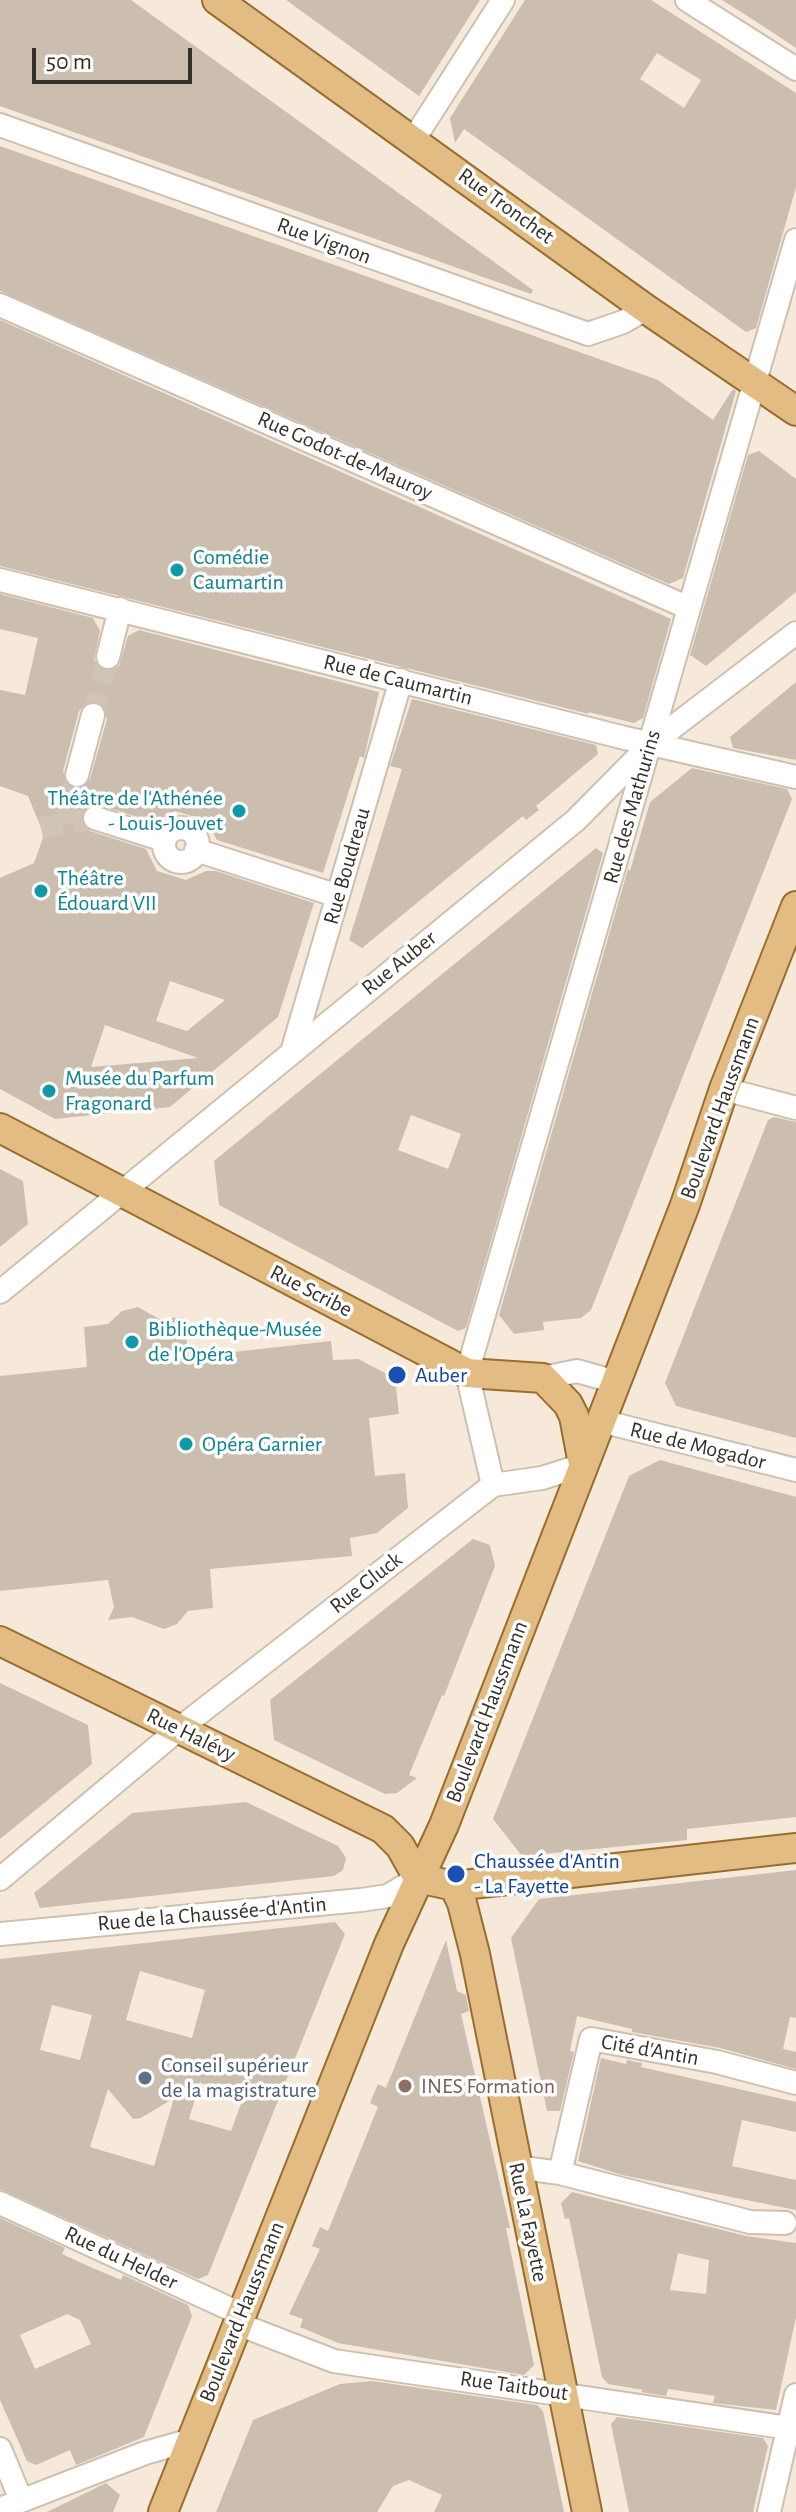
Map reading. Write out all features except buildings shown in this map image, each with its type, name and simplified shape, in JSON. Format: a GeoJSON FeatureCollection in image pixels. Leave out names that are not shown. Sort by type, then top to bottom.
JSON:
{"type":"FeatureCollection","features":[{"type":"Feature","properties":{"kind":"main road","name":"Rue Tronchet"},"geometry":{"type":"LineString","coordinates":[[217,0],[646,309],[796,411]]}},
{"type":"Feature","properties":{"kind":"main road","name":"Boulevard Haussmann"},"geometry":{"type":"LineString","coordinates":[[163,2512],[418,1878],[444,1825],[685,1205],[734,1092],[796,906]]}},
{"type":"Feature","properties":{"kind":"main road","name":"Rue Scribe"},"geometry":{"type":"LineString","coordinates":[[0,1128],[467,1373],[543,1378]]}},
{"type":"Feature","properties":{"kind":"main road"},"geometry":{"type":"LineString","coordinates":[[543,1378],[568,1404],[574,1416],[583,1465]]}},
{"type":"Feature","properties":{"kind":"main road","name":"Rue Halévy"},"geometry":{"type":"LineString","coordinates":[[0,1641],[383,1829],[400,1846],[418,1878]]}},
{"type":"Feature","properties":{"kind":"main road"},"geometry":{"type":"LineString","coordinates":[[418,1878],[454,1886],[796,1848]]}},
{"type":"Feature","properties":{"kind":"main road","name":"Rue La Fayette"},"geometry":{"type":"LineString","coordinates":[[454,1886],[470,1933],[587,2512]]}},
{"type":"Feature","properties":{"kind":"street"},"geometry":{"type":"LineString","coordinates":[[414,139],[503,0]]}},
{"type":"Feature","properties":{"kind":"street"},"geometry":{"type":"LineString","coordinates":[[687,0],[796,69]]}},
{"type":"Feature","properties":{"kind":"street","name":"Rue Vignon"},"geometry":{"type":"LineString","coordinates":[[0,125],[588,334],[623,322],[646,309]]}},
{"type":"Feature","properties":{"kind":"street","name":"Rue des Mathurins"},"geometry":{"type":"LineString","coordinates":[[467,1373],[796,240]]}},
{"type":"Feature","properties":{"kind":"street","name":"Rue Godot-de-Mauroy"},"geometry":{"type":"LineString","coordinates":[[0,305],[689,608]]}},
{"type":"Feature","properties":{"kind":"street","name":"Rue de Caumartin"},"geometry":{"type":"LineString","coordinates":[[0,580],[651,744],[796,777]]}},
{"type":"Feature","properties":{"kind":"street"},"geometry":{"type":"LineString","coordinates":[[108,657],[120,609]]}},
{"type":"Feature","properties":{"kind":"street","name":"Rue Auber"},"geometry":{"type":"LineString","coordinates":[[0,1292],[576,820],[651,744],[796,633]]}},
{"type":"Feature","properties":{"kind":"street","name":"Rue Boudreau"},"geometry":{"type":"LineString","coordinates":[[292,1052],[401,680]]}},
{"type":"Feature","properties":{"kind":"street"},"geometry":{"type":"LineString","coordinates":[[77,775],[93,715]]}},
{"type":"Feature","properties":{"kind":"street"},"geometry":{"type":"LineString","coordinates":[[95,818],[164,840],[175,829],[185,829],[196,839],[196,850],[338,896]]}},
{"type":"Feature","properties":{"kind":"street"},"geometry":{"type":"LineString","coordinates":[[734,1092],[796,1108]]}},
{"type":"Feature","properties":{"kind":"street"},"geometry":{"type":"LineString","coordinates":[[543,1378],[577,1371],[616,1382]]}},
{"type":"Feature","properties":{"kind":"street"},"geometry":{"type":"LineString","coordinates":[[467,1373],[493,1485],[542,1478],[583,1465]]}},
{"type":"Feature","properties":{"kind":"street","name":"Rue de Mogador"},"geometry":{"type":"LineString","coordinates":[[601,1421],[796,1470]]}},
{"type":"Feature","properties":{"kind":"street","name":"Rue Gluck"},"geometry":{"type":"LineString","coordinates":[[0,1879],[180,1728],[493,1485]]}},
{"type":"Feature","properties":{"kind":"street","name":"Rue de la Chaussée-d'Antin"},"geometry":{"type":"LineString","coordinates":[[0,1934],[361,1900],[388,1896],[418,1878]]}},
{"type":"Feature","properties":{"kind":"street","name":"Cité d'Antin"},"geometry":{"type":"LineString","coordinates":[[560,2173],[591,2039],[717,2062],[796,2083]]}},
{"type":"Feature","properties":{"kind":"street"},"geometry":{"type":"LineString","coordinates":[[516,2167],[560,2173],[738,2219],[785,2223]]}},
{"type":"Feature","properties":{"kind":"street","name":"Rue du Helder"},"geometry":{"type":"LineString","coordinates":[[0,2203],[240,2319]]}},
{"type":"Feature","properties":{"kind":"street","name":"Rue Taitbout"},"geometry":{"type":"LineString","coordinates":[[240,2319],[334,2361],[792,2428]]}},
{"type":"Feature","properties":{"kind":"street"},"geometry":{"type":"LineString","coordinates":[[769,2512],[792,2428],[796,2395]]}},
{"type":"Feature","properties":{"kind":"street"},"geometry":{"type":"LineString","coordinates":[[0,2449],[10,2504],[145,2453],[191,2440]]}},
{"type":"Feature","properties":{"kind":"tunnel"},"geometry":{"type":"LineString","coordinates":[[93,715],[108,657]]}},
{"type":"Feature","properties":{"kind":"tunnel"},"geometry":{"type":"LineString","coordinates":[[65,823],[77,775]]}},
{"type":"Feature","properties":{"kind":"tunnel"},"geometry":{"type":"LineString","coordinates":[[41,828],[93,818]]}},
{"type":"Feature","properties":{"kind":"place","name":"Comédie Caumartin"},"geometry":{"type":"Point","coordinates":[177,570]}},
{"type":"Feature","properties":{"kind":"place","name":"Théâtre de l'Athénée - Louis-Jouvet"},"geometry":{"type":"Point","coordinates":[239,811]}},
{"type":"Feature","properties":{"kind":"place","name":"Théâtre Édouard VII"},"geometry":{"type":"Point","coordinates":[41,891]}},
{"type":"Feature","properties":{"kind":"place","name":"Musée du Parfum Fragonard"},"geometry":{"type":"Point","coordinates":[49,1091]}},
{"type":"Feature","properties":{"kind":"place","name":"Bibliothèque-Musée de l'Opéra"},"geometry":{"type":"Point","coordinates":[132,1342]}},
{"type":"Feature","properties":{"kind":"place","name":"Auber"},"geometry":{"type":"Point","coordinates":[397,1375]}},
{"type":"Feature","properties":{"kind":"place","name":"Opéra Garnier"},"geometry":{"type":"Point","coordinates":[186,1444]}},
{"type":"Feature","properties":{"kind":"place","name":"Chaussée d'Antin - La Fayette"},"geometry":{"type":"Point","coordinates":[456,1874]}},
{"type":"Feature","properties":{"kind":"place","name":"Conseil supérieur de la magistrature"},"geometry":{"type":"Point","coordinates":[145,2078]}},
{"type":"Feature","properties":{"kind":"place","name":"INES Formation"},"geometry":{"type":"Point","coordinates":[405,2086]}}]}
